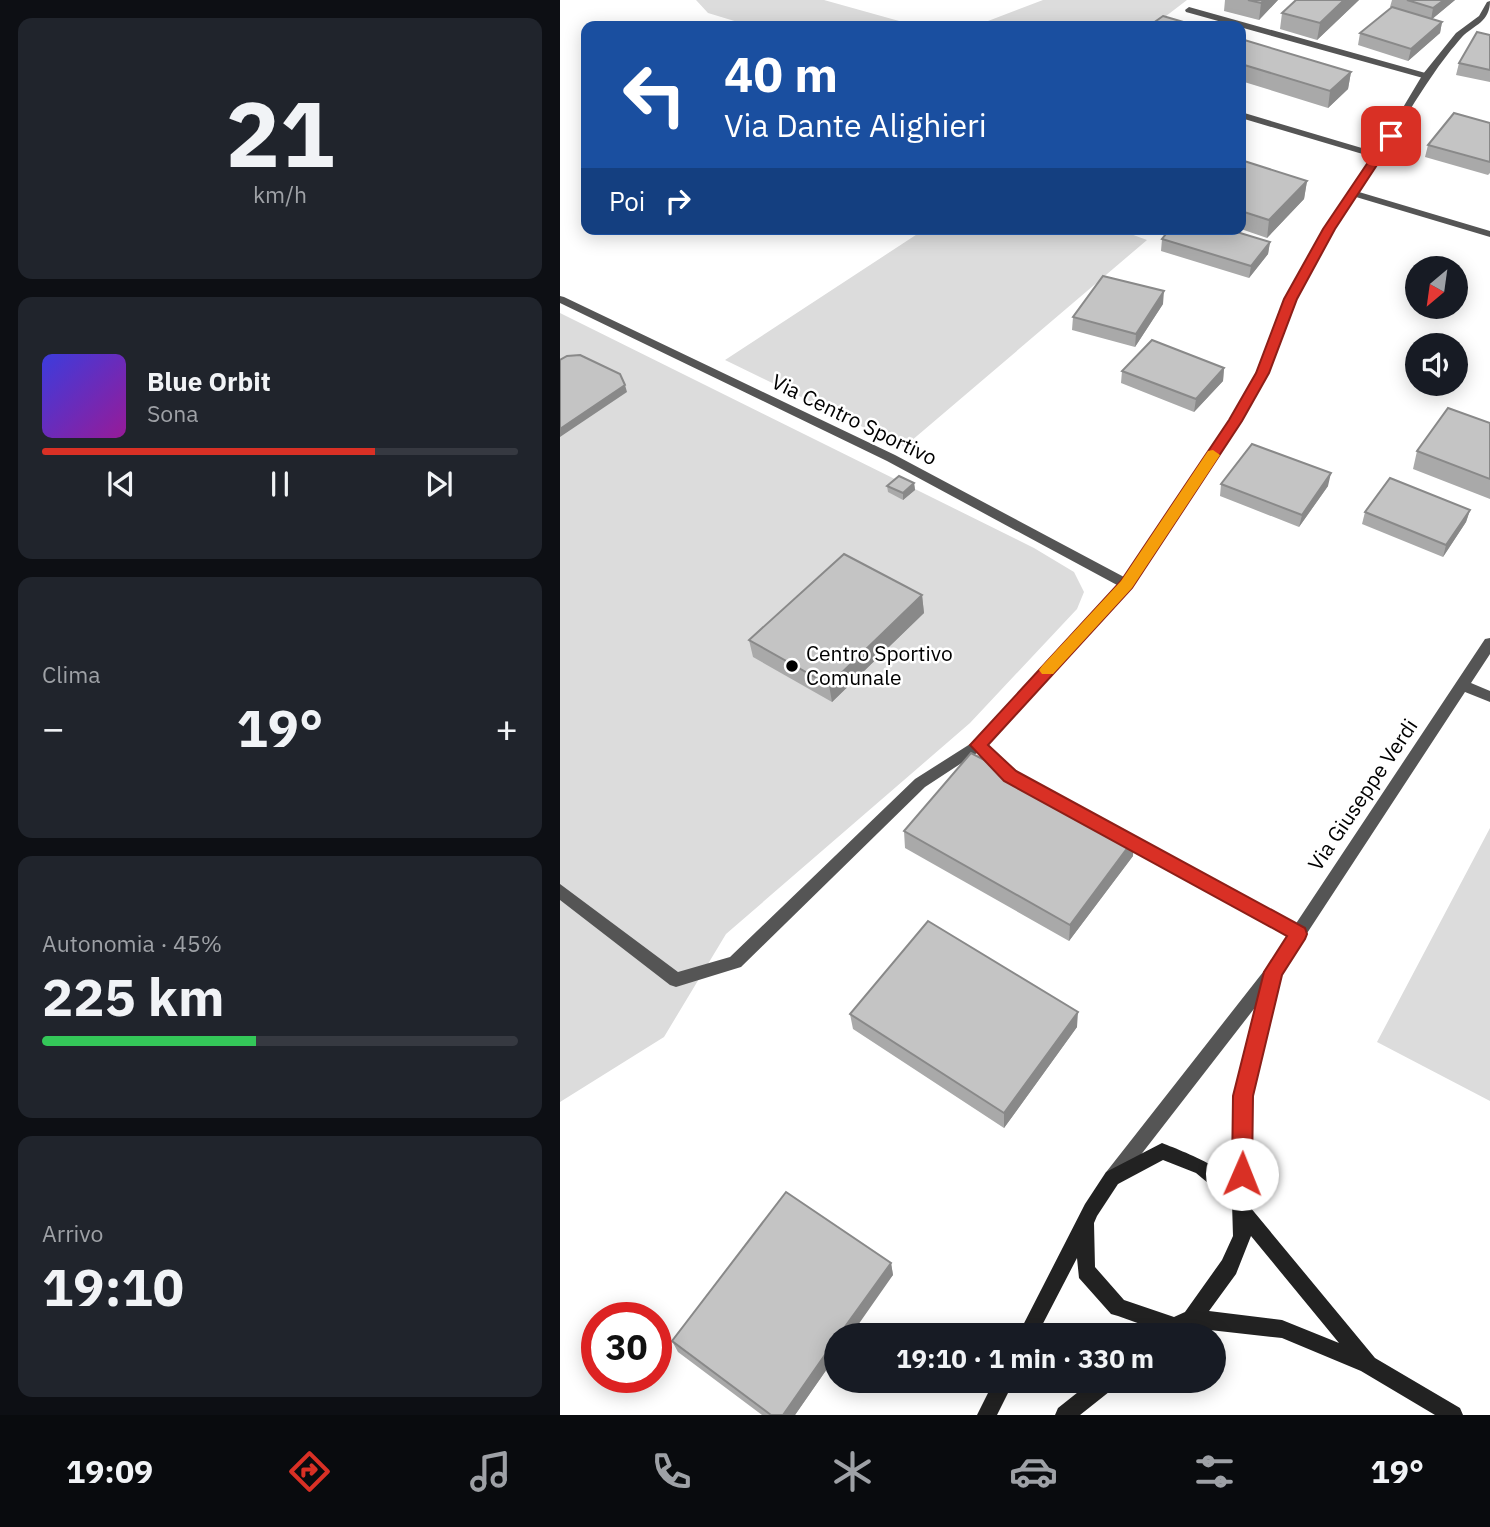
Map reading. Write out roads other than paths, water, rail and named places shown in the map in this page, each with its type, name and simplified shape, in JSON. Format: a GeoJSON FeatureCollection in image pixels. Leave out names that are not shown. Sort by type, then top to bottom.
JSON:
{"type":"FeatureCollection","features":[{"type":"Feature","properties":{"kind":"street"},"geometry":{"type":"LineString","coordinates":[[560,891],[676,980],[735,962],[920,783],[978,745],[1126,584],[1236,421],[1262,373],[1290,299],[1329,229],[1379,156],[1426,76],[1459,35],[1482,18],[1490,4]]}},
{"type":"Feature","properties":{"kind":"street"},"geometry":{"type":"LineString","coordinates":[[1189,10],[1228,21]]}},
{"type":"Feature","properties":{"kind":"street"},"geometry":{"type":"LineString","coordinates":[[1246,26],[1426,76]]}},
{"type":"Feature","properties":{"kind":"street"},"geometry":{"type":"LineString","coordinates":[[1246,116],[1379,156]]}},
{"type":"Feature","properties":{"kind":"street"},"geometry":{"type":"LineString","coordinates":[[1353,193],[1490,234]]}},
{"type":"Feature","properties":{"kind":"street","name":"Via Centro Sportivo"},"geometry":{"type":"LineString","coordinates":[[560,299],[891,458],[1126,584]]}},
{"type":"Feature","properties":{"kind":"street","name":"Via Giuseppe Verdi"},"geometry":{"type":"LineString","coordinates":[[1112,1178],[1273,972],[1490,643]]}},
{"type":"Feature","properties":{"kind":"street"},"geometry":{"type":"LineString","coordinates":[[1463,686],[1490,697]]}},
{"type":"Feature","properties":{"kind":"street"},"geometry":{"type":"LineString","coordinates":[[978,745],[1010,776],[1034,789]]}},
{"type":"Feature","properties":{"kind":"street"},"geometry":{"type":"LineString","coordinates":[[1106,829],[1298,934]]}},
{"type":"Feature","properties":{"kind":"street","name":"Via Giuseppe Verdi"},"geometry":{"type":"LineString","coordinates":[[1242,1205],[1243,1096],[1273,972]]}},
{"type":"Feature","properties":{"kind":"street"},"geometry":{"type":"LineString","coordinates":[[1033,1323],[1085,1223],[1112,1178],[1162,1151],[1202,1167],[1242,1205],[1368,1364]]}},
{"type":"Feature","properties":{"kind":"street"},"geometry":{"type":"LineString","coordinates":[[1184,1323],[1192,1319],[1229,1267],[1242,1236],[1242,1205]]}},
{"type":"Feature","properties":{"kind":"street"},"geometry":{"type":"LineString","coordinates":[[1085,1223],[1086,1271],[1118,1307],[1152,1323]]}},
{"type":"Feature","properties":{"kind":"street"},"geometry":{"type":"LineString","coordinates":[[1192,1319],[1282,1329],[1368,1364],[1453,1415]]}},
{"type":"Feature","properties":{"kind":"street"},"geometry":{"type":"LineString","coordinates":[[987,1415],[998,1393]]}},
{"type":"Feature","properties":{"kind":"street"},"geometry":{"type":"LineString","coordinates":[[1065,1415],[1092,1393]]}},
{"type":"Feature","properties":{"kind":"place","name":"Centro Sportivo Comunale"},"geometry":{"type":"Point","coordinates":[792,666]}}]}
